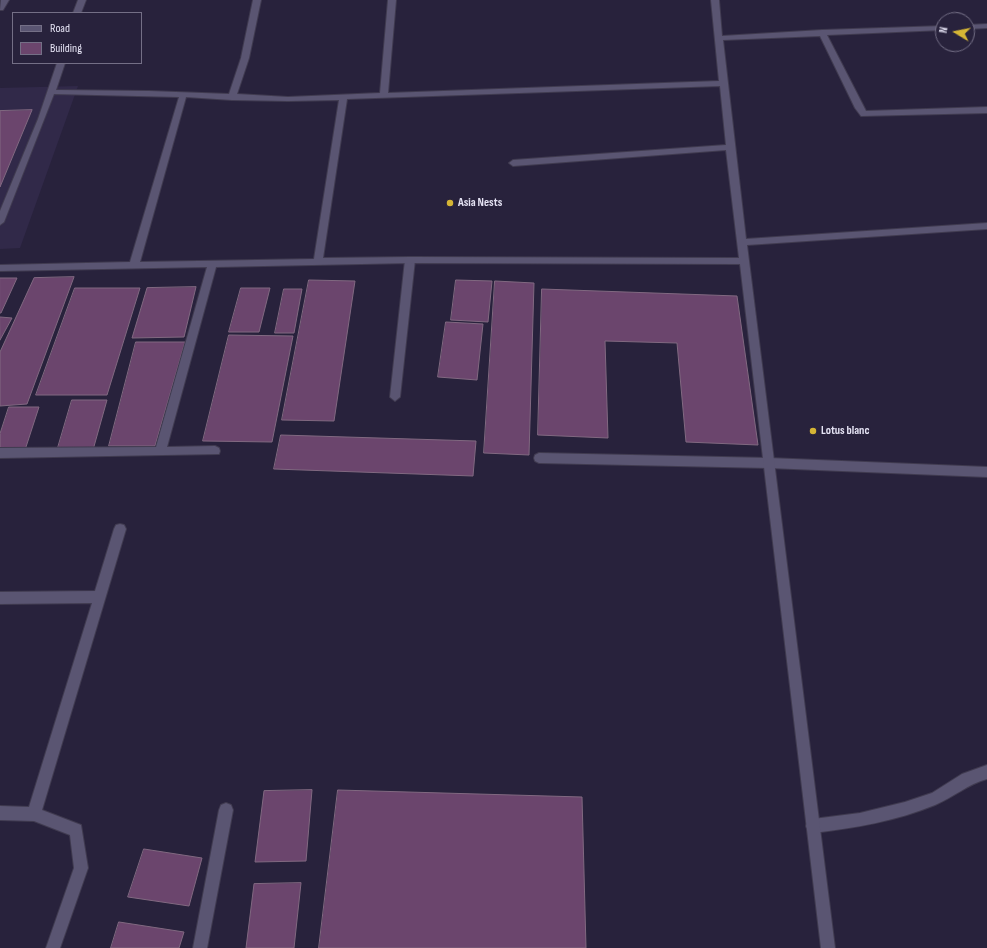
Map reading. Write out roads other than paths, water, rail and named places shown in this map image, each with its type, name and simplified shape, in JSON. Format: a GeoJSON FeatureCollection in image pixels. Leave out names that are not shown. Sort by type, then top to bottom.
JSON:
{"type":"FeatureCollection","features":[{"type":"Feature","properties":{"kind":"street"},"geometry":{"type":"LineString","coordinates":[[0,8],[5,0]]}},
{"type":"Feature","properties":{"kind":"street"},"geometry":{"type":"LineString","coordinates":[[77,12],[82,0]]}},
{"type":"Feature","properties":{"kind":"street"},"geometry":{"type":"LineString","coordinates":[[232,98],[245,58],[257,0]]}},
{"type":"Feature","properties":{"kind":"street"},"geometry":{"type":"LineString","coordinates":[[384,96],[392,0]]}},
{"type":"Feature","properties":{"kind":"street"},"geometry":{"type":"LineString","coordinates":[[715,0],[730,147],[743,242],[828,948]]}},
{"type":"Feature","properties":{"kind":"street"},"geometry":{"type":"LineString","coordinates":[[975,26],[987,26]]}},
{"type":"Feature","properties":{"kind":"street"},"geometry":{"type":"LineString","coordinates":[[719,38],[822,32],[935,28]]}},
{"type":"Feature","properties":{"kind":"street"},"geometry":{"type":"LineString","coordinates":[[822,32],[858,108],[864,114],[987,110]]}},
{"type":"Feature","properties":{"kind":"street"},"geometry":{"type":"LineString","coordinates":[[0,222],[42,120],[60,64]]}},
{"type":"Feature","properties":{"kind":"street"},"geometry":{"type":"LineString","coordinates":[[51,92],[183,95],[288,100],[723,83]]}},
{"type":"Feature","properties":{"kind":"street"},"geometry":{"type":"LineString","coordinates":[[134,265],[183,95]]}},
{"type":"Feature","properties":{"kind":"street"},"geometry":{"type":"LineString","coordinates":[[318,261],[343,98]]}},
{"type":"Feature","properties":{"kind":"street"},"geometry":{"type":"LineString","coordinates":[[513,163],[730,147]]}},
{"type":"Feature","properties":{"kind":"street"},"geometry":{"type":"LineString","coordinates":[[743,242],[987,226]]}},
{"type":"Feature","properties":{"kind":"street"},"geometry":{"type":"LineString","coordinates":[[0,268],[410,260],[745,261]]}},
{"type":"Feature","properties":{"kind":"street"},"geometry":{"type":"LineString","coordinates":[[396,397],[410,260]]}},
{"type":"Feature","properties":{"kind":"street"},"geometry":{"type":"LineString","coordinates":[[160,451],[213,263]]}},
{"type":"Feature","properties":{"kind":"street"},"geometry":{"type":"LineString","coordinates":[[0,453],[215,451]]}},
{"type":"Feature","properties":{"kind":"street"},"geometry":{"type":"LineString","coordinates":[[539,458],[769,463],[987,472]]}},
{"type":"Feature","properties":{"kind":"street"},"geometry":{"type":"LineString","coordinates":[[34,814],[120,529]]}},
{"type":"Feature","properties":{"kind":"street"},"geometry":{"type":"LineString","coordinates":[[0,598],[99,597]]}},
{"type":"Feature","properties":{"kind":"street"},"geometry":{"type":"LineString","coordinates":[[814,826],[888,815],[934,798],[950,790],[966,779],[987,772]]}},
{"type":"Feature","properties":{"kind":"street"},"geometry":{"type":"LineString","coordinates":[[200,948],[226,810]]}},
{"type":"Feature","properties":{"kind":"street"},"geometry":{"type":"LineString","coordinates":[[0,813],[34,814],[76,830],[81,868],[53,948]]}},
{"type":"Feature","properties":{"kind":"place","name":"Asia Nests"},"geometry":{"type":"Point","coordinates":[450,203]}},
{"type":"Feature","properties":{"kind":"place","name":"Lotus blanc"},"geometry":{"type":"Point","coordinates":[813,431]}}]}
